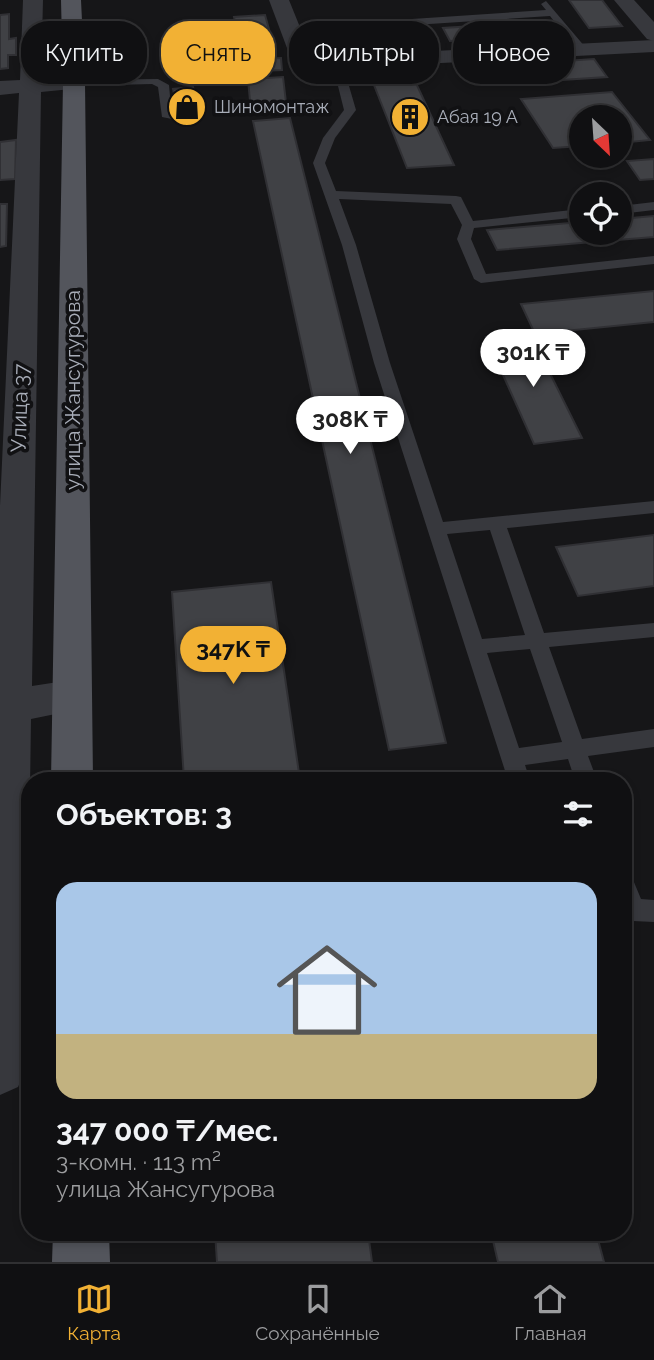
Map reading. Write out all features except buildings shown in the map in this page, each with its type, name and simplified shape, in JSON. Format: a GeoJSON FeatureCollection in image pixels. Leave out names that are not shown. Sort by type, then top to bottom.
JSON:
{"type":"FeatureCollection","features":[{"type":"Feature","properties":{"kind":"main road","name":"улица Жансугурова"},"geometry":{"type":"LineString","coordinates":[[71,0],[72,21]]}},
{"type":"Feature","properties":{"kind":"main road","name":"улица Жансугурова"},"geometry":{"type":"LineString","coordinates":[[72,772],[74,84]]}},
{"type":"Feature","properties":{"kind":"main road"},"geometry":{"type":"LineString","coordinates":[[80,1241],[81,1262]]}},
{"type":"Feature","properties":{"kind":"street","name":"Улица 37"},"geometry":{"type":"LineString","coordinates":[[0,1069],[33,0]]}},
{"type":"Feature","properties":{"kind":"street"},"geometry":{"type":"LineString","coordinates":[[279,0],[289,27]]}},
{"type":"Feature","properties":{"kind":"street"},"geometry":{"type":"LineString","coordinates":[[624,0],[654,35]]}},
{"type":"Feature","properties":{"kind":"street"},"geometry":{"type":"LineString","coordinates":[[439,57],[654,46]]}},
{"type":"Feature","properties":{"kind":"street"},"geometry":{"type":"LineString","coordinates":[[0,88],[59,84]]}},
{"type":"Feature","properties":{"kind":"street"},"geometry":{"type":"LineString","coordinates":[[0,707],[71,696]]}},
{"type":"Feature","properties":{"kind":"lane"},"geometry":{"type":"LineString","coordinates":[[543,0],[582,50]]}},
{"type":"Feature","properties":{"kind":"lane"},"geometry":{"type":"LineString","coordinates":[[429,21],[553,13]]}},
{"type":"Feature","properties":{"kind":"lane"},"geometry":{"type":"LineString","coordinates":[[147,81],[163,85],[168,117]]}},
{"type":"Feature","properties":{"kind":"lane"},"geometry":{"type":"LineString","coordinates":[[342,84],[349,110],[329,138],[319,163],[349,245],[382,363],[516,772]]}},
{"type":"Feature","properties":{"kind":"lane"},"geometry":{"type":"LineString","coordinates":[[330,195],[456,200],[469,225],[464,239],[481,279],[654,260]]}},
{"type":"Feature","properties":{"kind":"lane"},"geometry":{"type":"LineString","coordinates":[[632,209],[654,206]]}},
{"type":"Feature","properties":{"kind":"lane"},"geometry":{"type":"LineString","coordinates":[[469,225],[569,215]]}},
{"type":"Feature","properties":{"kind":"lane"},"geometry":{"type":"LineString","coordinates":[[436,529],[654,507]]}},
{"type":"Feature","properties":{"kind":"lane"},"geometry":{"type":"LineString","coordinates":[[496,523],[583,772]]}},
{"type":"Feature","properties":{"kind":"lane"},"geometry":{"type":"LineString","coordinates":[[475,647],[654,630]]}},
{"type":"Feature","properties":{"kind":"lane"},"geometry":{"type":"LineString","coordinates":[[512,758],[654,738]]}},
{"type":"Feature","properties":{"kind":"lane"},"geometry":{"type":"LineString","coordinates":[[0,811],[21,798]]}},
{"type":"Feature","properties":{"kind":"place","name":"Шиномонтаж"},"geometry":{"type":"Point","coordinates":[187,107]}},
{"type":"Feature","properties":{"kind":"place","name":"Абая 19 А"},"geometry":{"type":"Point","coordinates":[410,117]}}]}
